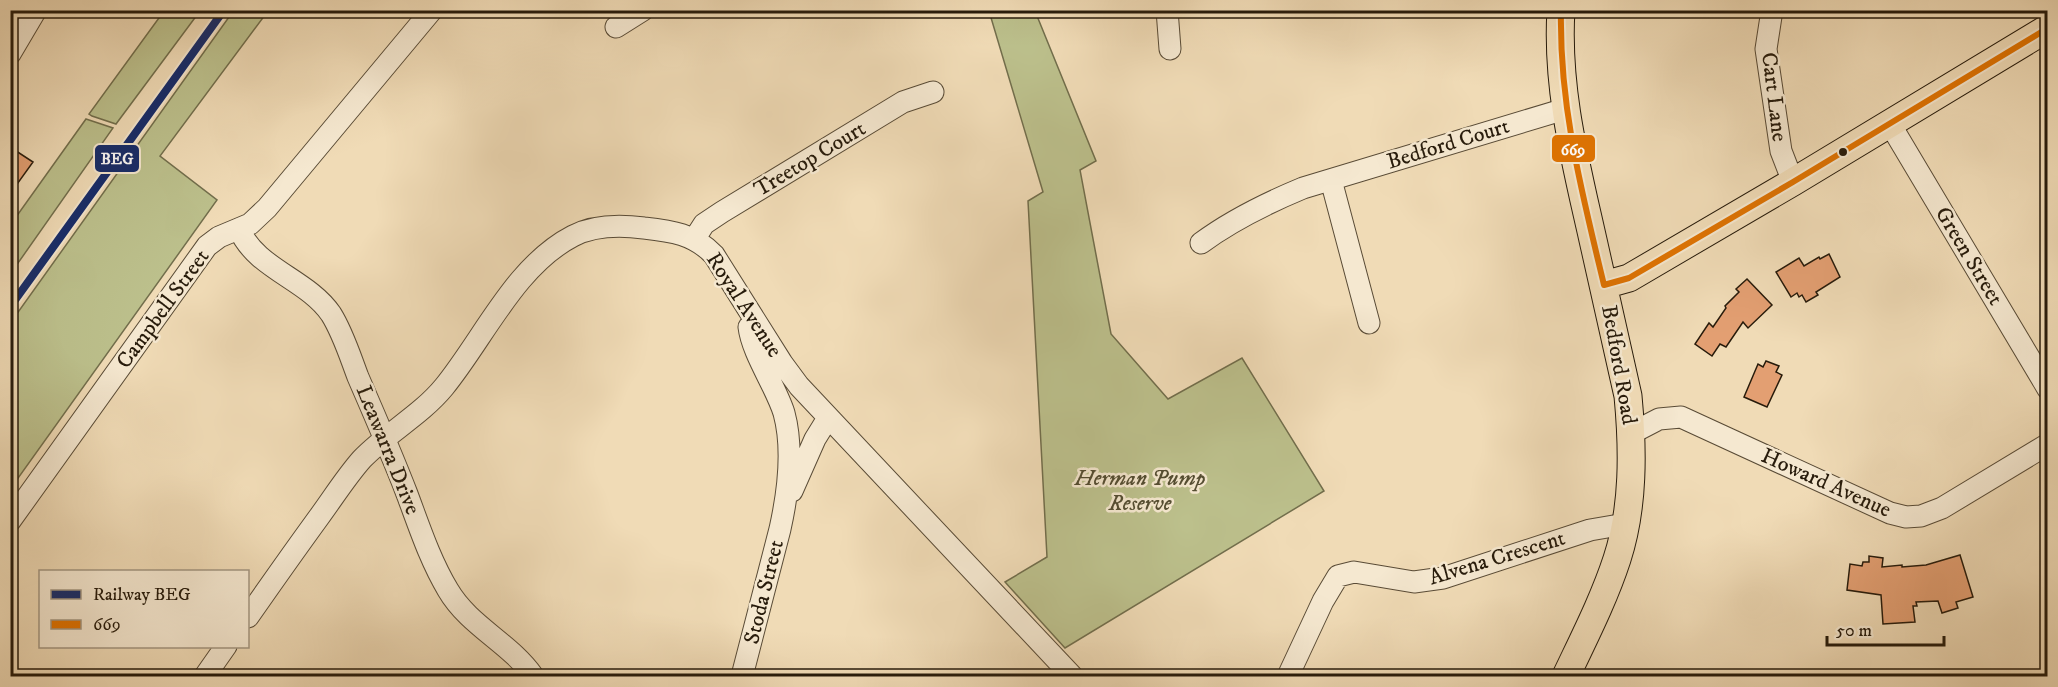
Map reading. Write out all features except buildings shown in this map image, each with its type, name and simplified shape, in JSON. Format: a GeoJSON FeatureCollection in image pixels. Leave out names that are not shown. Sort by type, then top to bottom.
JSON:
{"type":"FeatureCollection","features":[{"type":"Feature","properties":{"kind":"main road","name":"Bedford Road"},"geometry":{"type":"LineString","coordinates":[[1561,10],[1559,42],[1565,109],[1628,396],[1632,433],[1625,524],[1617,558],[1566,676]]}},
{"type":"Feature","properties":{"kind":"main road"},"geometry":{"type":"LineString","coordinates":[[1604,285],[1629,278],[2048,28]]}},
{"type":"Feature","properties":{"kind":"street"},"geometry":{"type":"LineString","coordinates":[[10,54],[36,10]]}},
{"type":"Feature","properties":{"kind":"street","name":"Campbell Street"},"geometry":{"type":"LineString","coordinates":[[10,521],[207,246],[219,237],[250,224],[267,208],[432,10]]}},
{"type":"Feature","properties":{"kind":"street"},"geometry":{"type":"LineString","coordinates":[[616,27],[643,10]]}},
{"type":"Feature","properties":{"kind":"street"},"geometry":{"type":"LineString","coordinates":[[1167,10],[1170,49]]}},
{"type":"Feature","properties":{"kind":"street","name":"Cart Lane"},"geometry":{"type":"LineString","coordinates":[[1772,10],[1766,49],[1781,151],[1793,182]]}},
{"type":"Feature","properties":{"kind":"street","name":"Treetop Court"},"geometry":{"type":"LineString","coordinates":[[695,238],[704,224],[722,212],[903,102],[933,92]]}},
{"type":"Feature","properties":{"kind":"street","name":"Bedford Court"},"geometry":{"type":"LineString","coordinates":[[1201,243],[1218,230],[1273,200],[1303,188],[1565,109]]}},
{"type":"Feature","properties":{"kind":"street","name":"Green Street"},"geometry":{"type":"LineString","coordinates":[[1890,124],[2048,389]]}},
{"type":"Feature","properties":{"kind":"street"},"geometry":{"type":"LineString","coordinates":[[1331,180],[1369,323]]}},
{"type":"Feature","properties":{"kind":"street","name":"Royal Avenue"},"geometry":{"type":"LineString","coordinates":[[249,616],[355,468],[443,388],[511,292],[538,262],[575,235],[597,229],[619,226],[660,229],[695,238],[714,255],[793,378],[1072,676]]}},
{"type":"Feature","properties":{"kind":"street","name":"Leawarra Drive"},"geometry":{"type":"LineString","coordinates":[[239,229],[244,241],[252,250],[312,294],[330,314],[385,440],[426,545],[448,591],[474,622],[523,661],[533,676]]}},
{"type":"Feature","properties":{"kind":"street","name":"Stoda Street"},"geometry":{"type":"LineString","coordinates":[[742,676],[784,508],[789,455],[784,414],[749,331],[747,307]]}},
{"type":"Feature","properties":{"kind":"street","name":"Howard Avenue"},"geometry":{"type":"LineString","coordinates":[[1632,433],[1659,419],[1681,417],[1890,513],[1906,517],[1921,516],[1942,508],[2048,444]]}},
{"type":"Feature","properties":{"kind":"street","name":"Stoda Street"},"geometry":{"type":"LineString","coordinates":[[784,508],[815,439],[828,418]]}},
{"type":"Feature","properties":{"kind":"street","name":"Alvena Crescent"},"geometry":{"type":"LineString","coordinates":[[1288,676],[1323,601],[1338,576],[1354,572],[1414,582],[1443,578],[1590,530],[1625,524]]}},
{"type":"Feature","properties":{"kind":"street"},"geometry":{"type":"LineString","coordinates":[[205,676],[225,648]]}},
{"type":"Feature","properties":{"kind":"green space"},"geometry":{"type":"Polygon","coordinates":[[[234,10],[268,11],[160,156],[217,200],[11,488],[11,322],[234,10]]]}},
{"type":"Feature","properties":{"kind":"green space"},"geometry":{"type":"Polygon","coordinates":[[[164,11],[200,11],[116,124],[89,114],[164,11]]]}},
{"type":"Feature","properties":{"kind":"green space","name":"Herman Pump Reserve"},"geometry":{"type":"Polygon","coordinates":[[[989,11],[1035,11],[1096,161],[1080,170],[1111,334],[1168,399],[1242,358],[1324,491],[1065,648],[1005,582],[1047,557],[1028,201],[1043,192],[989,11]]]}},
{"type":"Feature","properties":{"kind":"green space"},"geometry":{"type":"Polygon","coordinates":[[[86,119],[113,128],[11,273],[11,224],[86,119]]]}},
{"type":"Feature","properties":{"kind":"rail line","name":"BEG"},"geometry":{"type":"LineString","coordinates":[[10,307],[224,10]]}},
{"type":"Feature","properties":{"kind":"transit line","name":"669"},"geometry":{"type":"LineString","coordinates":[[1561,10],[1561,46],[1568,115],[1580,183],[1604,285]]}},
{"type":"Feature","properties":{"kind":"transit line","name":"669"},"geometry":{"type":"LineString","coordinates":[[1604,285],[1629,278],[2048,28]]}}]}
